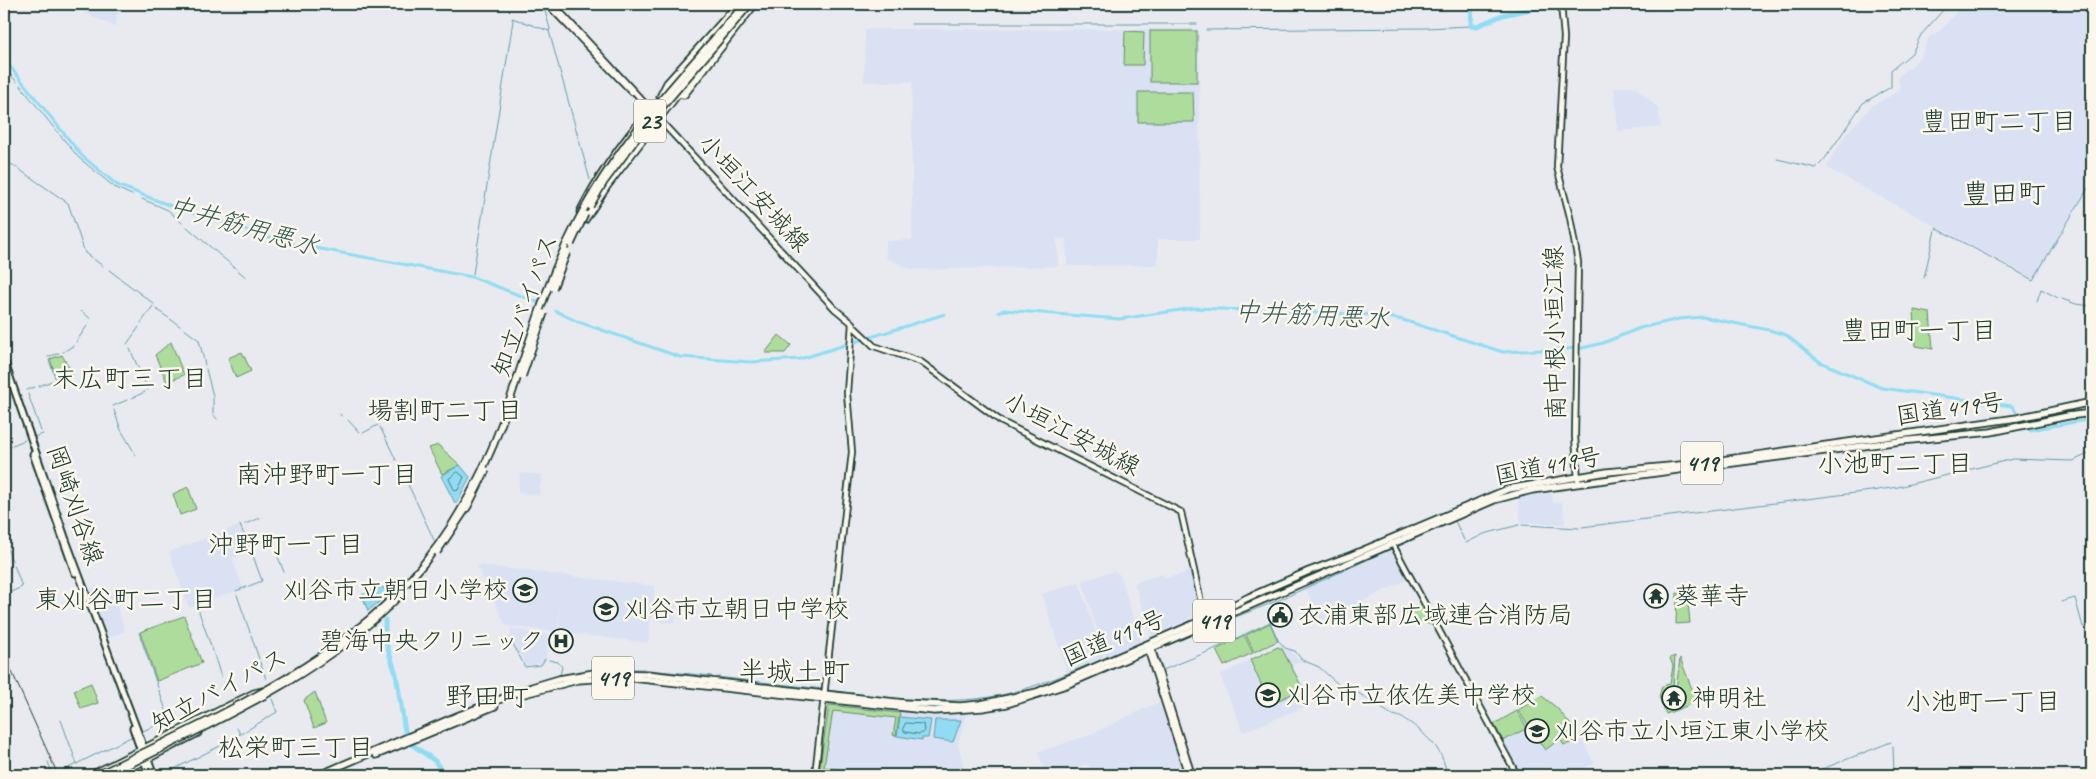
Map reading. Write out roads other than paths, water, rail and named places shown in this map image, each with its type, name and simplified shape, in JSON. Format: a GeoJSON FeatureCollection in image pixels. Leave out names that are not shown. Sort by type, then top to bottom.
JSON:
{"type":"FeatureCollection","features":[{"type":"Feature","properties":{"kind":"highway","name":"23"},"geometry":{"type":"LineString","coordinates":[[575,224],[599,176],[635,126],[741,4]]}},
{"type":"Feature","properties":{"kind":"highway","name":"23"},"geometry":{"type":"LineString","coordinates":[[664,93],[667,83],[741,4]]}},
{"type":"Feature","properties":{"kind":"highway","name":"知立バイパス"},"geometry":{"type":"LineString","coordinates":[[98,775],[263,693],[326,653],[389,601],[431,556],[464,505],[492,446],[558,262],[575,224],[624,146],[741,4]]}},
{"type":"Feature","properties":{"kind":"highway","name":"23"},"geometry":{"type":"LineString","coordinates":[[567,251],[570,249],[590,210],[608,185],[658,119],[743,16],[750,4]]}},
{"type":"Feature","properties":{"kind":"highway","name":"知立バイパス"},"geometry":{"type":"LineString","coordinates":[[108,775],[263,693],[334,652],[372,622],[411,585],[452,532],[468,506],[495,450],[567,251],[588,208],[604,182],[641,132],[750,4]]}},
{"type":"Feature","properties":{"kind":"highway","name":"23"},"geometry":{"type":"LineString","coordinates":[[678,94],[684,95],[755,4]]}},
{"type":"Feature","properties":{"kind":"highway","name":"国道419号"},"geometry":{"type":"LineString","coordinates":[[1578,481],[1608,472],[1701,463],[2017,418],[2092,402]]}},
{"type":"Feature","properties":{"kind":"highway","name":"国道419号"},"geometry":{"type":"LineString","coordinates":[[319,775],[409,738],[520,696],[578,680],[623,677],[825,693],[934,710],[982,708],[1007,704],[1038,695],[1206,621],[1331,571],[1392,542],[1494,500],[1578,481],[1991,432],[2092,413]]}},
{"type":"Feature","properties":{"kind":"highway","name":"国道419号"},"geometry":{"type":"LineString","coordinates":[[1206,621],[1249,597],[1321,566],[1392,542]]}},
{"type":"Feature","properties":{"kind":"highway"},"geometry":{"type":"LineString","coordinates":[[91,775],[254,693],[263,693]]}},
{"type":"Feature","properties":{"kind":"highway"},"geometry":{"type":"LineString","coordinates":[[116,775],[252,704],[263,693]]}},
{"type":"Feature","properties":{"kind":"highway","name":"国道419号"},"geometry":{"type":"LineString","coordinates":[[328,775],[400,745],[409,738]]}},
{"type":"Feature","properties":{"kind":"main road"},"geometry":{"type":"LineString","coordinates":[[546,4],[639,98]]}},
{"type":"Feature","properties":{"kind":"main road"},"geometry":{"type":"LineString","coordinates":[[553,4],[631,86],[639,98]]}},
{"type":"Feature","properties":{"kind":"main road","name":"南中根小垣江線"},"geometry":{"type":"LineString","coordinates":[[1561,4],[1564,37],[1557,167],[1570,217],[1578,262],[1575,436],[1578,481]]}},
{"type":"Feature","properties":{"kind":"main road","name":"小垣江安城線"},"geometry":{"type":"LineString","coordinates":[[639,98],[844,318],[874,346],[921,362],[1002,422],[1181,512],[1206,621]]}},
{"type":"Feature","properties":{"kind":"main road"},"geometry":{"type":"LineString","coordinates":[[815,775],[852,452],[847,393],[852,324]]}},
{"type":"Feature","properties":{"kind":"main road","name":"岡崎刈谷線"},"geometry":{"type":"LineString","coordinates":[[4,360],[66,540],[146,760],[154,775]]}},
{"type":"Feature","properties":{"kind":"main road","name":"岡崎刈谷線"},"geometry":{"type":"LineString","coordinates":[[4,370],[54,518],[142,749]]}},
{"type":"Feature","properties":{"kind":"main road"},"geometry":{"type":"LineString","coordinates":[[1392,542],[1517,775]]}},
{"type":"Feature","properties":{"kind":"main road"},"geometry":{"type":"LineString","coordinates":[[1149,646],[1188,775]]}},
{"type":"Feature","properties":{"kind":"main road"},"geometry":{"type":"LineString","coordinates":[[1149,646],[1192,775]]}},
{"type":"Feature","properties":{"kind":"main road","name":"岡崎刈谷線"},"geometry":{"type":"LineString","coordinates":[[146,760],[149,775]]}},
{"type":"Feature","properties":{"kind":"water"},"geometry":{"type":"Polygon","coordinates":[[[460,465],[470,477],[456,504],[441,476],[460,465]]]}},
{"type":"Feature","properties":{"kind":"water"},"geometry":{"type":"Polygon","coordinates":[[[381,587],[386,589],[387,595],[368,611],[362,595],[381,587]]]}},
{"type":"Feature","properties":{"kind":"water"},"geometry":{"type":"Polygon","coordinates":[[[900,717],[931,720],[928,738],[922,738],[922,740],[897,736],[900,717]]]}},
{"type":"Feature","properties":{"kind":"water"},"geometry":{"type":"Polygon","coordinates":[[[935,720],[961,720],[953,742],[933,739],[935,720]]]}},
{"type":"Feature","properties":{"kind":"waterway"},"geometry":{"type":"LineString","coordinates":[[543,4],[590,180]]}},
{"type":"Feature","properties":{"kind":"waterway"},"geometry":{"type":"LineString","coordinates":[[1472,4],[1471,26],[1477,26],[1503,15],[1554,4],[1678,8],[1699,4]]}},
{"type":"Feature","properties":{"kind":"waterway"},"geometry":{"type":"LineString","coordinates":[[1777,159],[1816,168],[1824,160],[1863,103],[1891,87],[1891,70],[1912,53],[1921,35],[1944,9],[1946,4]]}},
{"type":"Feature","properties":{"kind":"waterway"},"geometry":{"type":"LineString","coordinates":[[473,274],[512,18],[549,31]]}},
{"type":"Feature","properties":{"kind":"waterway"},"geometry":{"type":"LineString","coordinates":[[911,24],[1197,24]]}},
{"type":"Feature","properties":{"kind":"waterway"},"geometry":{"type":"LineString","coordinates":[[1206,30],[1471,26]]}},
{"type":"Feature","properties":{"kind":"waterway","name":"中井筋用悪水"},"geometry":{"type":"LineString","coordinates":[[4,59],[82,156],[117,185],[179,209],[288,243],[472,277],[537,302]]}},
{"type":"Feature","properties":{"kind":"waterway"},"geometry":{"type":"LineString","coordinates":[[4,67],[17,82]]}},
{"type":"Feature","properties":{"kind":"waterway"},"geometry":{"type":"LineString","coordinates":[[20,85],[58,133]]}},
{"type":"Feature","properties":{"kind":"waterway","name":"中井筋用悪水"},"geometry":{"type":"LineString","coordinates":[[60,135],[79,158],[113,186]]}},
{"type":"Feature","properties":{"kind":"waterway"},"geometry":{"type":"LineString","coordinates":[[4,159],[68,203],[85,253],[103,266]]}},
{"type":"Feature","properties":{"kind":"waterway"},"geometry":{"type":"LineString","coordinates":[[1936,228],[2033,280],[2090,185]]}},
{"type":"Feature","properties":{"kind":"waterway","name":"中井筋用悪水"},"geometry":{"type":"LineString","coordinates":[[114,187],[132,195]]}},
{"type":"Feature","properties":{"kind":"waterway"},"geometry":{"type":"LineString","coordinates":[[142,199],[168,210],[182,223]]}},
{"type":"Feature","properties":{"kind":"waterway"},"geometry":{"type":"LineString","coordinates":[[187,227],[248,279]]}},
{"type":"Feature","properties":{"kind":"waterway"},"geometry":{"type":"LineString","coordinates":[[1924,278],[1935,230]]}},
{"type":"Feature","properties":{"kind":"waterway"},"geometry":{"type":"LineString","coordinates":[[109,270],[154,304]]}},
{"type":"Feature","properties":{"kind":"waterway"},"geometry":{"type":"LineString","coordinates":[[2037,301],[2041,289],[2058,298]]}},
{"type":"Feature","properties":{"kind":"waterway"},"geometry":{"type":"LineString","coordinates":[[2062,299],[2076,304],[2092,306]]}},
{"type":"Feature","properties":{"kind":"waterway"},"geometry":{"type":"LineString","coordinates":[[141,323],[153,306]]}},
{"type":"Feature","properties":{"kind":"waterway","name":"中井筋用悪水"},"geometry":{"type":"LineString","coordinates":[[999,312],[1003,310],[1120,319],[1194,308],[1377,315],[1403,320],[1503,352],[1582,348],[1603,343],[1640,328],[1679,319],[1703,317],[1786,335],[1820,362],[1882,388],[2012,406],[2016,412]]}},
{"type":"Feature","properties":{"kind":"waterway"},"geometry":{"type":"LineString","coordinates":[[156,309],[180,326]]}},
{"type":"Feature","properties":{"kind":"waterway"},"geometry":{"type":"LineString","coordinates":[[81,311],[91,319]]}},
{"type":"Feature","properties":{"kind":"waterway","name":"中井筋用悪水"},"geometry":{"type":"LineString","coordinates":[[556,311],[576,321],[680,357],[750,362],[800,359],[945,314]]}},
{"type":"Feature","properties":{"kind":"waterway"},"geometry":{"type":"LineString","coordinates":[[76,342],[89,323]]}},
{"type":"Feature","properties":{"kind":"waterway"},"geometry":{"type":"LineString","coordinates":[[127,344],[139,327]]}},
{"type":"Feature","properties":{"kind":"waterway"},"geometry":{"type":"LineString","coordinates":[[184,329],[199,340],[205,365]]}},
{"type":"Feature","properties":{"kind":"waterway"},"geometry":{"type":"LineString","coordinates":[[63,352],[73,346]]}},
{"type":"Feature","properties":{"kind":"waterway"},"geometry":{"type":"LineString","coordinates":[[130,349],[148,390]]}},
{"type":"Feature","properties":{"kind":"waterway"},"geometry":{"type":"LineString","coordinates":[[48,357],[59,353]]}},
{"type":"Feature","properties":{"kind":"waterway"},"geometry":{"type":"LineString","coordinates":[[49,360],[56,380]]}},
{"type":"Feature","properties":{"kind":"waterway"},"geometry":{"type":"LineString","coordinates":[[206,369],[213,396],[213,414],[217,419]]}},
{"type":"Feature","properties":{"kind":"waterway"},"geometry":{"type":"LineString","coordinates":[[39,386],[52,381]]}},
{"type":"Feature","properties":{"kind":"waterway"},"geometry":{"type":"LineString","coordinates":[[27,390],[35,387]]}},
{"type":"Feature","properties":{"kind":"waterway"},"geometry":{"type":"LineString","coordinates":[[132,398],[145,392]]}},
{"type":"Feature","properties":{"kind":"waterway"},"geometry":{"type":"LineString","coordinates":[[28,394],[41,431]]}},
{"type":"Feature","properties":{"kind":"waterway"},"geometry":{"type":"LineString","coordinates":[[113,406],[127,400]]}},
{"type":"Feature","properties":{"kind":"waterway"},"geometry":{"type":"LineString","coordinates":[[114,410],[121,430],[136,455]]}},
{"type":"Feature","properties":{"kind":"waterway","name":"中井筋用悪水"},"geometry":{"type":"LineString","coordinates":[[2028,428],[2030,430],[2092,419]]}},
{"type":"Feature","properties":{"kind":"waterway"},"geometry":{"type":"LineString","coordinates":[[348,420],[359,432]]}},
{"type":"Feature","properties":{"kind":"waterway"},"geometry":{"type":"LineString","coordinates":[[363,433],[378,425]]}},
{"type":"Feature","properties":{"kind":"waterway"},"geometry":{"type":"LineString","coordinates":[[380,427],[396,460]]}},
{"type":"Feature","properties":{"kind":"waterway"},"geometry":{"type":"LineString","coordinates":[[34,437],[43,434]]}},
{"type":"Feature","properties":{"kind":"waterway"},"geometry":{"type":"LineString","coordinates":[[10,446],[25,440]]}},
{"type":"Feature","properties":{"kind":"waterway"},"geometry":{"type":"LineString","coordinates":[[1582,527],[1871,491],[1898,487],[2013,459],[2073,461],[2092,452]]}},
{"type":"Feature","properties":{"kind":"waterway"},"geometry":{"type":"LineString","coordinates":[[398,464],[415,499]]}},
{"type":"Feature","properties":{"kind":"waterway"},"geometry":{"type":"LineString","coordinates":[[416,501],[434,540]]}},
{"type":"Feature","properties":{"kind":"waterway"},"geometry":{"type":"LineString","coordinates":[[245,524],[260,518]]}},
{"type":"Feature","properties":{"kind":"waterway"},"geometry":{"type":"LineString","coordinates":[[1397,547],[1455,521],[1464,540]]}},
{"type":"Feature","properties":{"kind":"waterway"},"geometry":{"type":"LineString","coordinates":[[240,525],[251,551]]}},
{"type":"Feature","properties":{"kind":"waterway"},"geometry":{"type":"LineString","coordinates":[[1466,543],[1484,534],[1519,525]]}},
{"type":"Feature","properties":{"kind":"waterway"},"geometry":{"type":"LineString","coordinates":[[1522,525],[1579,528]]}},
{"type":"Feature","properties":{"kind":"waterway"},"geometry":{"type":"LineString","coordinates":[[6,545],[12,561]]}},
{"type":"Feature","properties":{"kind":"waterway"},"geometry":{"type":"LineString","coordinates":[[1176,640],[1277,601],[1393,548]]}},
{"type":"Feature","properties":{"kind":"waterway"},"geometry":{"type":"LineString","coordinates":[[236,591],[262,581],[252,553]]}},
{"type":"Feature","properties":{"kind":"waterway"},"geometry":{"type":"LineString","coordinates":[[278,557],[284,572]]}},
{"type":"Feature","properties":{"kind":"waterway"},"geometry":{"type":"LineString","coordinates":[[4,595],[22,587],[14,565]]}},
{"type":"Feature","properties":{"kind":"waterway"},"geometry":{"type":"LineString","coordinates":[[237,595],[250,632]]}},
{"type":"Feature","properties":{"kind":"waterway"},"geometry":{"type":"LineString","coordinates":[[2061,602],[2075,598],[2083,627],[2092,625]]}},
{"type":"Feature","properties":{"kind":"waterway"},"geometry":{"type":"LineString","coordinates":[[198,609],[211,646]]}},
{"type":"Feature","properties":{"kind":"waterway"},"geometry":{"type":"LineString","coordinates":[[385,620],[385,640],[396,674],[405,731],[410,743],[435,761],[444,775]]}},
{"type":"Feature","properties":{"kind":"waterway"},"geometry":{"type":"LineString","coordinates":[[1156,650],[1163,670],[1210,651],[1270,622],[1278,640],[1285,648],[1295,651],[1302,660],[1319,667],[1339,685]]}},
{"type":"Feature","properties":{"kind":"waterway"},"geometry":{"type":"LineString","coordinates":[[139,633],[169,719],[141,732]]}},
{"type":"Feature","properties":{"kind":"waterway"},"geometry":{"type":"LineString","coordinates":[[251,635],[259,659]]}},
{"type":"Feature","properties":{"kind":"waterway"},"geometry":{"type":"LineString","coordinates":[[510,638],[525,667],[541,665],[545,659]]}},
{"type":"Feature","properties":{"kind":"waterway"},"geometry":{"type":"LineString","coordinates":[[1153,650],[1170,643]]}},
{"type":"Feature","properties":{"kind":"waterway"},"geometry":{"type":"LineString","coordinates":[[212,648],[221,677]]}},
{"type":"Feature","properties":{"kind":"waterway"},"geometry":{"type":"LineString","coordinates":[[1100,672],[1103,674],[1146,654]]}},
{"type":"Feature","properties":{"kind":"waterway"},"geometry":{"type":"LineString","coordinates":[[549,660],[558,662],[562,667],[560,675],[562,675]]}},
{"type":"Feature","properties":{"kind":"waterway"},"geometry":{"type":"LineString","coordinates":[[260,662],[266,679]]}},
{"type":"Feature","properties":{"kind":"waterway"},"geometry":{"type":"LineString","coordinates":[[827,690],[918,700],[965,700],[1010,693],[1091,665]]}},
{"type":"Feature","properties":{"kind":"waterway"},"geometry":{"type":"LineString","coordinates":[[566,674],[600,669],[644,669]]}},
{"type":"Feature","properties":{"kind":"waterway"},"geometry":{"type":"LineString","coordinates":[[649,670],[712,676]]}},
{"type":"Feature","properties":{"kind":"waterway"},"geometry":{"type":"LineString","coordinates":[[717,677],[823,689]]}},
{"type":"Feature","properties":{"kind":"waterway"},"geometry":{"type":"LineString","coordinates":[[1342,687],[1352,689],[1392,715],[1404,719],[1417,728],[1438,750],[1448,775]]}},
{"type":"Feature","properties":{"kind":"waterway"},"geometry":{"type":"LineString","coordinates":[[234,738],[277,712],[272,699]]}},
{"type":"Feature","properties":{"kind":"waterway"},"geometry":{"type":"LineString","coordinates":[[61,720],[77,764]]}},
{"type":"Feature","properties":{"kind":"waterway"},"geometry":{"type":"LineString","coordinates":[[237,728],[240,734]]}},
{"type":"Feature","properties":{"kind":"waterway"},"geometry":{"type":"LineString","coordinates":[[54,775],[133,736]]}},
{"type":"Feature","properties":{"kind":"waterway"},"geometry":{"type":"LineString","coordinates":[[176,768],[230,741]]}},
{"type":"Feature","properties":{"kind":"waterway"},"geometry":{"type":"LineString","coordinates":[[1807,775],[1891,742]]}},
{"type":"Feature","properties":{"kind":"waterway"},"geometry":{"type":"LineString","coordinates":[[1893,746],[1894,775]]}},
{"type":"Feature","properties":{"kind":"waterway"},"geometry":{"type":"LineString","coordinates":[[48,762],[53,775]]}},
{"type":"Feature","properties":{"kind":"waterway"},"geometry":{"type":"LineString","coordinates":[[173,769],[175,775]]}},
{"type":"Feature","properties":{"kind":"railway"},"geometry":{"type":"LineString","coordinates":[[4,654],[58,775]]}},
{"type":"Feature","properties":{"kind":"place","name":"刈谷市立朝日小学校"},"geometry":{"type":"Point","coordinates":[525,590]}},
{"type":"Feature","properties":{"kind":"place","name":"葵華寺"},"geometry":{"type":"Point","coordinates":[1656,596]}},
{"type":"Feature","properties":{"kind":"place","name":"刈谷市立朝日中学校"},"geometry":{"type":"Point","coordinates":[606,609]}},
{"type":"Feature","properties":{"kind":"place","name":"衣浦東部広域連合消防局"},"geometry":{"type":"Point","coordinates":[1280,615]}},
{"type":"Feature","properties":{"kind":"place","name":"碧海中央クリニック"},"geometry":{"type":"Point","coordinates":[561,641]}},
{"type":"Feature","properties":{"kind":"place","name":"刈谷市立依佐美中学校"},"geometry":{"type":"Point","coordinates":[1268,695]}},
{"type":"Feature","properties":{"kind":"place","name":"神明社"},"geometry":{"type":"Point","coordinates":[1674,698]}},
{"type":"Feature","properties":{"kind":"place","name":"刈谷市立小垣江東小学校"},"geometry":{"type":"Point","coordinates":[1537,731]}},
{"type":"Feature","properties":{"kind":"district","name":"豊田町二丁目"},"geometry":{"type":"Point","coordinates":[1999,121]}},
{"type":"Feature","properties":{"kind":"district","name":"豊田町"},"geometry":{"type":"Point","coordinates":[2004,193]}},
{"type":"Feature","properties":{"kind":"district","name":"豊田町一丁目"},"geometry":{"type":"Point","coordinates":[1919,330]}},
{"type":"Feature","properties":{"kind":"district","name":"末広町三丁目"},"geometry":{"type":"Point","coordinates":[130,378]}},
{"type":"Feature","properties":{"kind":"district","name":"場割町二丁目"},"geometry":{"type":"Point","coordinates":[445,410]}},
{"type":"Feature","properties":{"kind":"district","name":"小池町二丁目"},"geometry":{"type":"Point","coordinates":[1895,463]}},
{"type":"Feature","properties":{"kind":"district","name":"南沖野町一丁目"},"geometry":{"type":"Point","coordinates":[327,474]}},
{"type":"Feature","properties":{"kind":"district","name":"沖野町一丁目"},"geometry":{"type":"Point","coordinates":[286,544]}},
{"type":"Feature","properties":{"kind":"district","name":"東刈谷町二丁目"},"geometry":{"type":"Point","coordinates":[126,599]}},
{"type":"Feature","properties":{"kind":"district","name":"半城土町"},"geometry":{"type":"Point","coordinates":[794,671]}},
{"type":"Feature","properties":{"kind":"district","name":"野田町"},"geometry":{"type":"Point","coordinates":[487,696]}},
{"type":"Feature","properties":{"kind":"district","name":"小池町一丁目"},"geometry":{"type":"Point","coordinates":[1983,701]}},
{"type":"Feature","properties":{"kind":"district","name":"松栄町三丁目"},"geometry":{"type":"Point","coordinates":[296,747]}}]}
